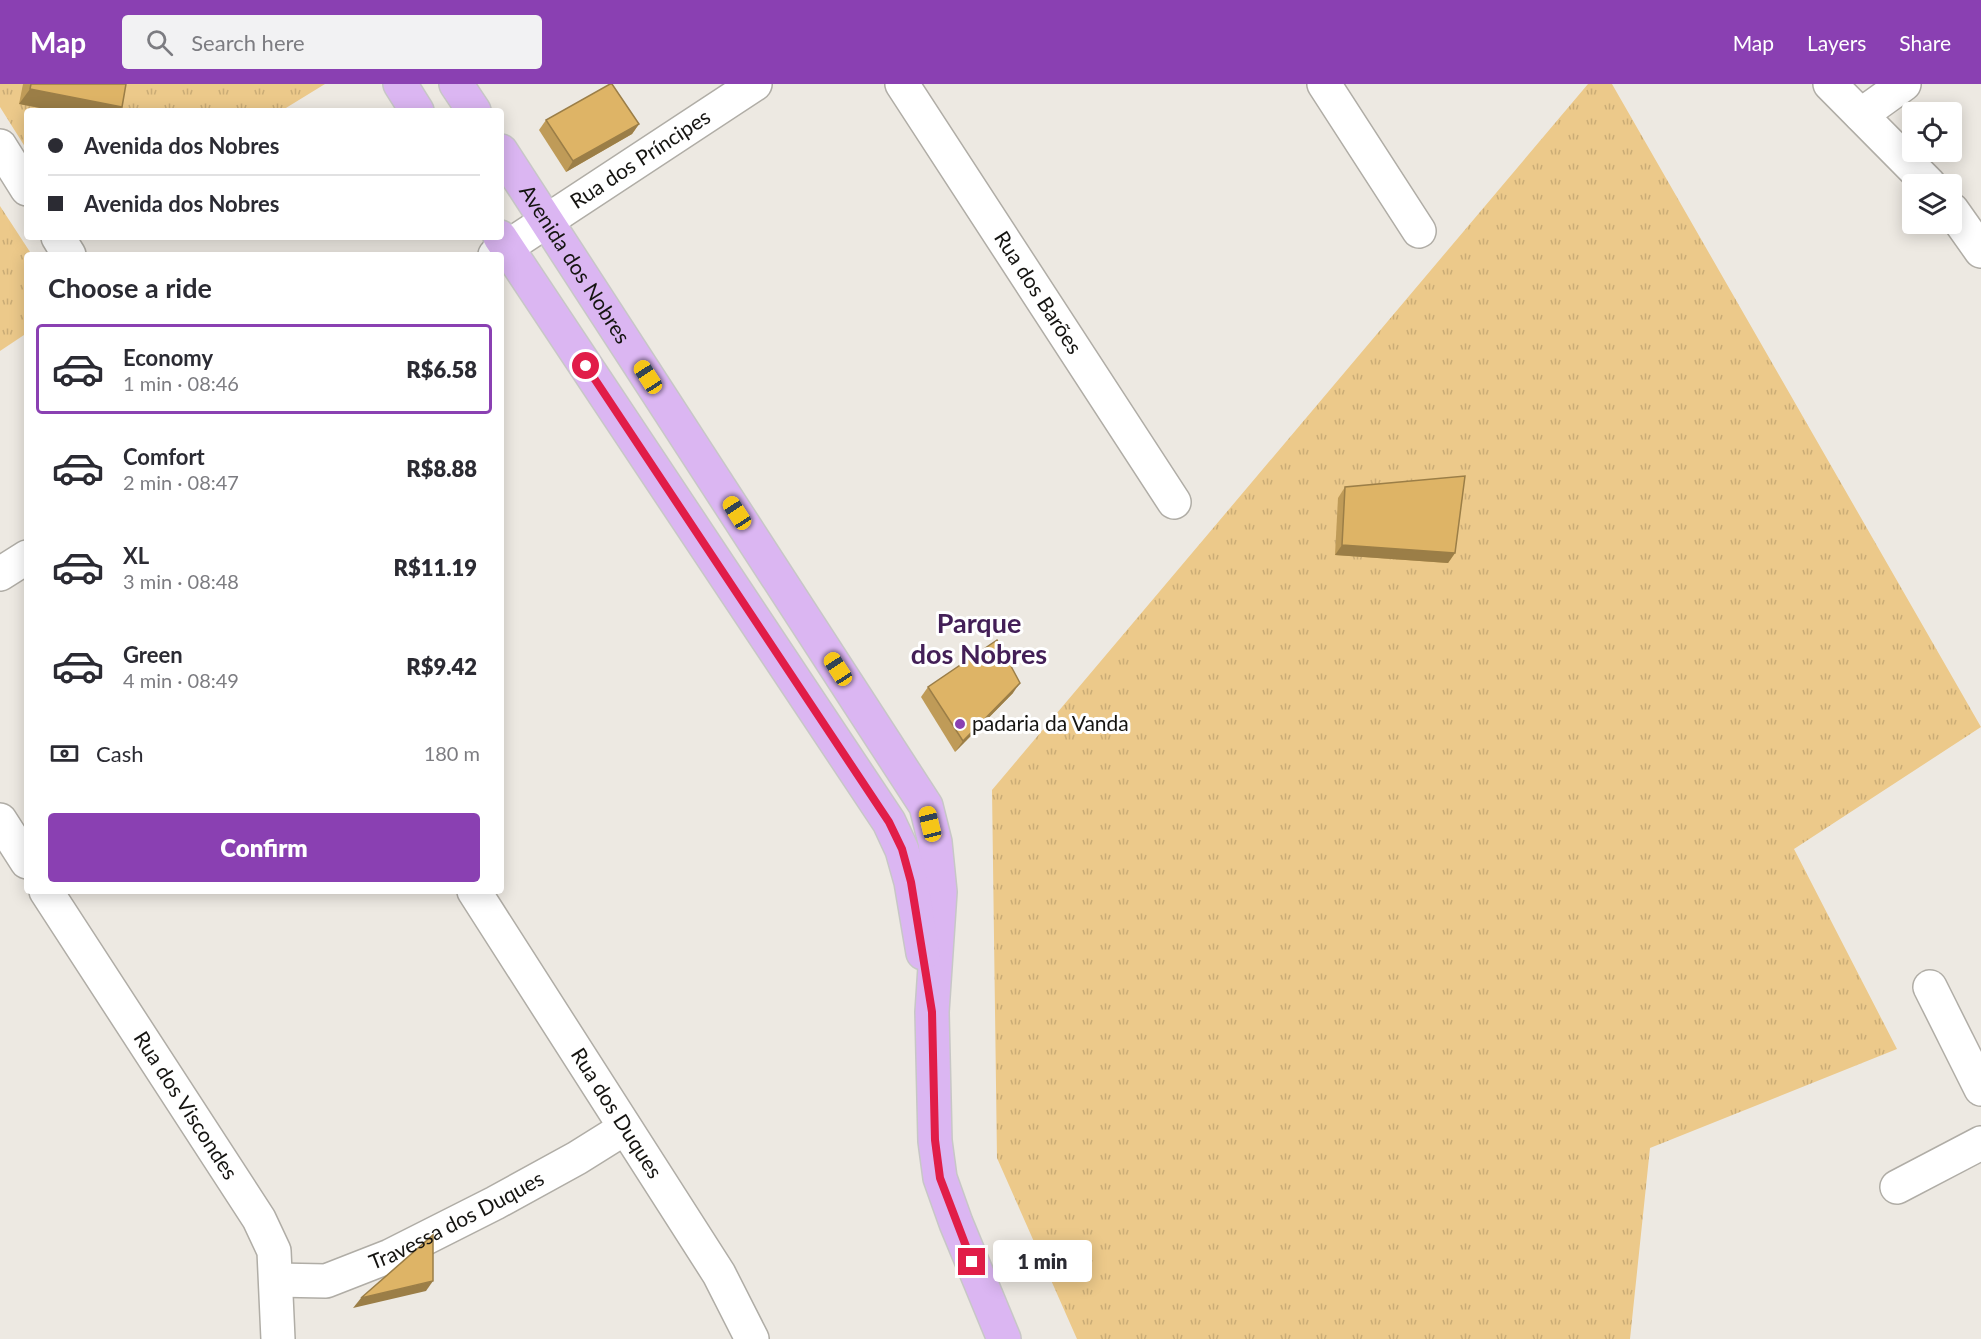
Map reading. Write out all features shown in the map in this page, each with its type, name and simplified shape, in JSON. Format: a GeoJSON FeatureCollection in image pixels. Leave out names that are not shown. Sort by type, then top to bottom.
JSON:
{"type":"FeatureCollection","features":[{"type":"Feature","properties":{"kind":"main road"},"geometry":{"type":"LineString","coordinates":[[400,84],[415,108]]}},
{"type":"Feature","properties":{"kind":"main road"},"geometry":{"type":"LineString","coordinates":[[456,84],[472,108]]}},
{"type":"Feature","properties":{"kind":"main road","name":"Avenida dos Nobres"},"geometry":{"type":"LineString","coordinates":[[504,155],[926,806],[935,842],[940,892],[932,1012],[935,1140],[940,1178],[1004,1339]]}},
{"type":"Feature","properties":{"kind":"main road","name":"Avenida dos Nobres"},"geometry":{"type":"LineString","coordinates":[[501,246],[889,822],[902,849],[911,882],[932,1012]]}},
{"type":"Feature","properties":{"kind":"street","name":"Rua dos Príncipes"},"geometry":{"type":"LineString","coordinates":[[501,246],[548,221],[755,84]]}},
{"type":"Feature","properties":{"kind":"street","name":"Rua dos Barões"},"geometry":{"type":"LineString","coordinates":[[902,84],[1174,502]]}},
{"type":"Feature","properties":{"kind":"street"},"geometry":{"type":"LineString","coordinates":[[1324,84],[1419,231]]}},
{"type":"Feature","properties":{"kind":"street"},"geometry":{"type":"LineString","coordinates":[[1830,84],[1919,174]]}},
{"type":"Feature","properties":{"kind":"street"},"geometry":{"type":"LineString","coordinates":[[1862,116],[1904,84]]}},
{"type":"Feature","properties":{"kind":"street"},"geometry":{"type":"LineString","coordinates":[[0,146],[24,184]]}},
{"type":"Feature","properties":{"kind":"street"},"geometry":{"type":"LineString","coordinates":[[1962,224],[1981,251]]}},
{"type":"Feature","properties":{"kind":"street"},"geometry":{"type":"LineString","coordinates":[[0,574],[24,559]]}},
{"type":"Feature","properties":{"kind":"street"},"geometry":{"type":"LineString","coordinates":[[0,820],[24,857]]}},
{"type":"Feature","properties":{"kind":"street","name":"Rua dos Viscondes"},"geometry":{"type":"LineString","coordinates":[[48,894],[258,1219],[274,1251],[278,1339]]}},
{"type":"Feature","properties":{"kind":"street","name":"Rua dos Duques"},"geometry":{"type":"LineString","coordinates":[[476,894],[719,1274],[752,1339]]}},
{"type":"Feature","properties":{"kind":"street"},"geometry":{"type":"LineString","coordinates":[[1930,987],[1981,1089]]}},
{"type":"Feature","properties":{"kind":"street","name":"Travessa dos Duques"},"geometry":{"type":"LineString","coordinates":[[276,1280],[326,1281],[390,1256],[495,1203],[577,1158],[625,1128]]}},
{"type":"Feature","properties":{"kind":"street"},"geometry":{"type":"LineString","coordinates":[[1896,1187],[1981,1143]]}},
{"type":"Feature","properties":{"kind":"green space"},"geometry":{"type":"Polygon","coordinates":[[[0,84],[325,84],[286,108],[24,108],[24,145],[0,107],[0,84]]]}},
{"type":"Feature","properties":{"kind":"green space"},"geometry":{"type":"Polygon","coordinates":[[[1588,84],[1612,84],[1981,727],[1794,849],[1897,1049],[1650,1148],[1630,1339],[1077,1339],[997,1158],[992,790],[1588,84]]]}},
{"type":"Feature","properties":{"kind":"green space"},"geometry":{"type":"Polygon","coordinates":[[[0,206],[30,252],[24,252],[24,335],[0,351],[0,206]]]}},
{"type":"Feature","properties":{"kind":"building"},"geometry":{"type":"Polygon","coordinates":[[[31,84],[126,84],[122,107],[30,89],[31,84]]]}},
{"type":"Feature","properties":{"kind":"building"},"geometry":{"type":"Polygon","coordinates":[[[610,84],[639,124],[573,161],[546,120],[610,84]]]}},
{"type":"Feature","properties":{"kind":"building"},"geometry":{"type":"Polygon","coordinates":[[[1465,476],[1455,553],[1342,545],[1345,487],[1465,476]]]}},
{"type":"Feature","properties":{"kind":"building","name":"padaria da Vanda"},"geometry":{"type":"Polygon","coordinates":[[[997,640],[1020,683],[963,741],[928,687],[997,640]]]}},
{"type":"Feature","properties":{"kind":"building"},"geometry":{"type":"Polygon","coordinates":[[[433,1235],[433,1281],[361,1298],[433,1235]]]}},
{"type":"Feature","properties":{"kind":"place","name":"padaria da Vanda"},"geometry":{"type":"Point","coordinates":[960,724]}},
{"type":"Feature","properties":{"kind":"district","name":"Parque dos Nobres"},"geometry":{"type":"Point","coordinates":[979,640]}},
{"type":"Feature","properties":{"kind":"route"},"geometry":{"type":"LineString","coordinates":[[586,366],[889,822],[902,849],[911,882],[932,1012],[935,1140],[940,1178],[972,1262]]}}]}
